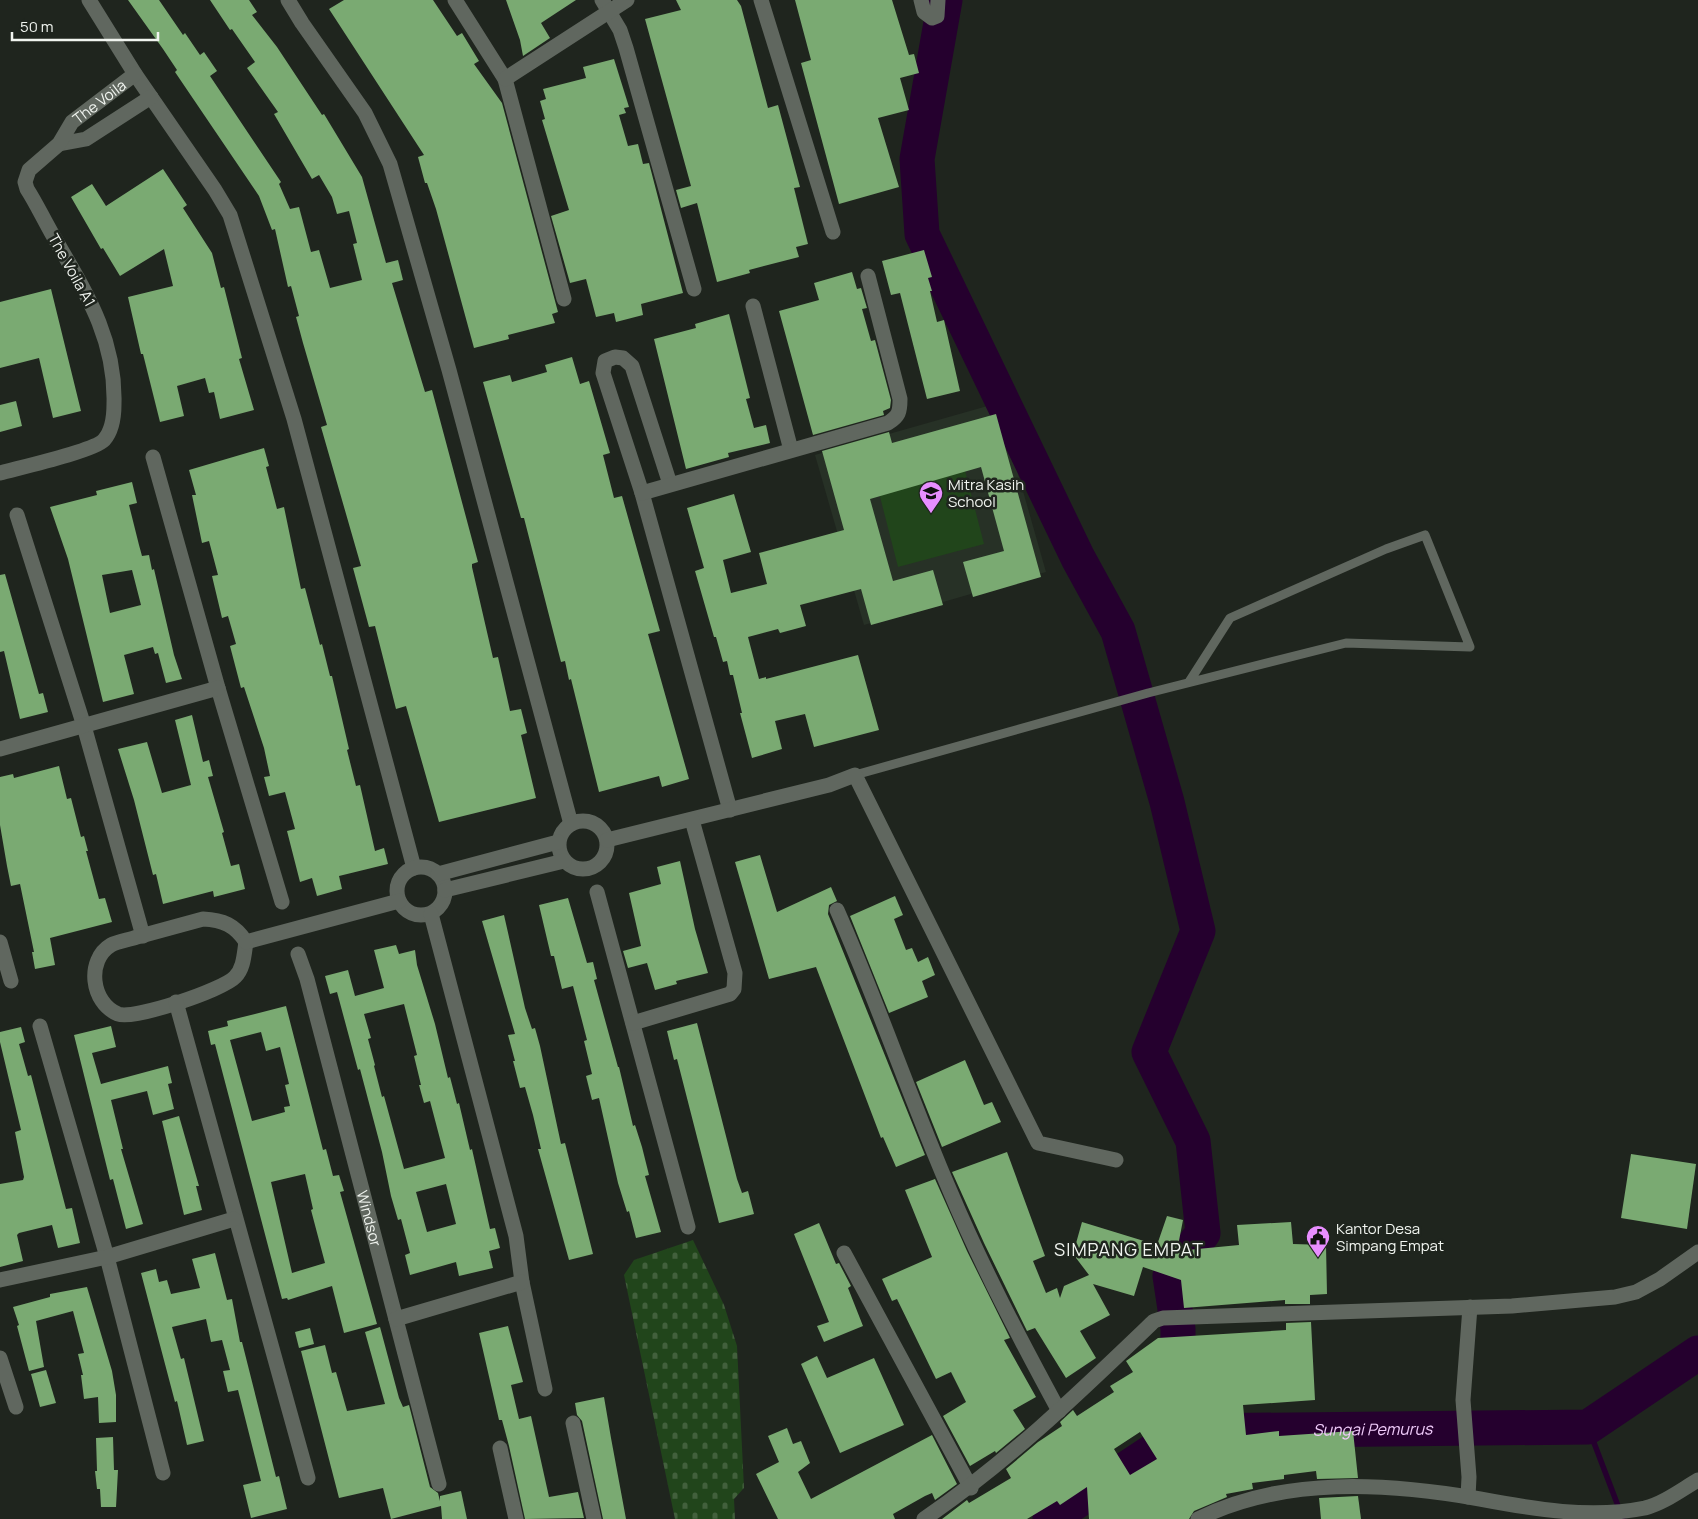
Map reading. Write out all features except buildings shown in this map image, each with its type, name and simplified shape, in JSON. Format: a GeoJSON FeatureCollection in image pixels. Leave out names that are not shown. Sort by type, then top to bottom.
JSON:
{"type":"FeatureCollection","features":[{"type":"Feature","properties":{"kind":"street"},"geometry":{"type":"LineString","coordinates":[[89,0],[135,74],[215,190],[230,215],[294,419],[414,868]]}},
{"type":"Feature","properties":{"kind":"street"},"geometry":{"type":"LineString","coordinates":[[455,0],[505,79],[564,300]]}},
{"type":"Feature","properties":{"kind":"street"},"geometry":{"type":"LineString","coordinates":[[505,79],[606,6],[627,0]]}},
{"type":"Feature","properties":{"kind":"street"},"geometry":{"type":"LineString","coordinates":[[761,0],[833,232]]}},
{"type":"Feature","properties":{"kind":"street"},"geometry":{"type":"LineString","coordinates":[[921,0],[924,12],[932,18],[937,16],[938,0]]}},
{"type":"Feature","properties":{"kind":"street"},"geometry":{"type":"LineString","coordinates":[[291,1],[302,23],[365,113],[390,164],[449,370],[571,824]]}},
{"type":"Feature","properties":{"kind":"street"},"geometry":{"type":"LineString","coordinates":[[606,6],[620,30],[626,48],[694,289]]}},
{"type":"Feature","properties":{"kind":"street","name":"The Voila"},"geometry":{"type":"LineString","coordinates":[[59,144],[72,122],[135,74]]}},
{"type":"Feature","properties":{"kind":"street","name":"The Voila"},"geometry":{"type":"LineString","coordinates":[[59,144],[86,139],[151,96]]}},
{"type":"Feature","properties":{"kind":"street","name":"The Voila A1"},"geometry":{"type":"LineString","coordinates":[[0,473],[54,459],[104,441],[110,430],[114,413],[111,361],[98,315],[69,259],[27,189],[25,182],[29,170],[59,144]]}},
{"type":"Feature","properties":{"kind":"street"},"geometry":{"type":"LineString","coordinates":[[642,493],[888,423],[896,418],[900,412],[900,399],[868,276]]}},
{"type":"Feature","properties":{"kind":"street"},"geometry":{"type":"LineString","coordinates":[[752,306],[791,450]]}},
{"type":"Feature","properties":{"kind":"street"},"geometry":{"type":"LineString","coordinates":[[670,484],[632,366],[623,358],[610,358],[605,361],[603,373],[642,493],[730,810]]}},
{"type":"Feature","properties":{"kind":"street"},"geometry":{"type":"LineString","coordinates":[[153,457],[218,688],[282,902]]}},
{"type":"Feature","properties":{"kind":"street"},"geometry":{"type":"LineString","coordinates":[[17,514],[84,726],[143,936]]}},
{"type":"Feature","properties":{"kind":"street"},"geometry":{"type":"LineString","coordinates":[[0,749],[218,688]]}},
{"type":"Feature","properties":{"kind":"street"},"geometry":{"type":"LineString","coordinates":[[607,840],[829,785],[855,775],[1038,1142],[1116,1160]]}},
{"type":"Feature","properties":{"kind":"street"},"geometry":{"type":"LineString","coordinates":[[633,1023],[730,994],[734,989],[735,973],[692,820]]}},
{"type":"Feature","properties":{"kind":"street"},"geometry":{"type":"LineString","coordinates":[[578,821],[593,823],[604,833],[607,840],[604,858],[595,866],[580,870],[571,867],[564,861],[559,852],[558,842],[562,831],[571,824],[578,821]]}},
{"type":"Feature","properties":{"kind":"street"},"geometry":{"type":"LineString","coordinates":[[438,874],[445,890],[444,900],[431,914],[421,916],[410,913],[399,901],[397,885],[406,872],[414,868],[422,867],[438,874],[558,842]]}},
{"type":"Feature","properties":{"kind":"street"},"geometry":{"type":"LineString","coordinates":[[445,890],[564,861]]}},
{"type":"Feature","properties":{"kind":"street"},"geometry":{"type":"LineString","coordinates":[[597,892],[688,1227]]}},
{"type":"Feature","properties":{"kind":"street"},"geometry":{"type":"LineString","coordinates":[[246,942],[399,901]]}},
{"type":"Feature","properties":{"kind":"street"},"geometry":{"type":"LineString","coordinates":[[838,910],[869,981],[953,1199],[992,1287],[1058,1411]]}},
{"type":"Feature","properties":{"kind":"street"},"geometry":{"type":"LineString","coordinates":[[431,914],[516,1236],[522,1282],[545,1389]]}},
{"type":"Feature","properties":{"kind":"street"},"geometry":{"type":"LineString","coordinates":[[203,919],[216,919],[238,930],[246,942],[243,965],[236,977],[223,987],[134,1015],[119,1014],[102,1002],[94,977],[104,951],[112,944],[143,936],[203,919]]}},
{"type":"Feature","properties":{"kind":"street"},"geometry":{"type":"LineString","coordinates":[[0,942],[11,981]]}},
{"type":"Feature","properties":{"kind":"street","name":"Windsor"},"geometry":{"type":"LineString","coordinates":[[298,954],[307,979],[439,1484]]}},
{"type":"Feature","properties":{"kind":"street"},"geometry":{"type":"LineString","coordinates":[[176,1002],[234,1219],[308,1478]]}},
{"type":"Feature","properties":{"kind":"street"},"geometry":{"type":"LineString","coordinates":[[40,1026],[107,1257],[163,1473]]}},
{"type":"Feature","properties":{"kind":"street"},"geometry":{"type":"LineString","coordinates":[[0,1280],[107,1257],[234,1219]]}},
{"type":"Feature","properties":{"kind":"street"},"geometry":{"type":"LineString","coordinates":[[924,1519],[971,1488],[1154,1322],[1163,1318],[1512,1306],[1615,1297],[1636,1292],[1660,1279],[1698,1252]]}},
{"type":"Feature","properties":{"kind":"street"},"geometry":{"type":"LineString","coordinates":[[844,1254],[971,1488]]}},
{"type":"Feature","properties":{"kind":"street"},"geometry":{"type":"LineString","coordinates":[[396,1319],[522,1282]]}},
{"type":"Feature","properties":{"kind":"street"},"geometry":{"type":"LineString","coordinates":[[1468,1497],[1463,1400],[1470,1307]]}},
{"type":"Feature","properties":{"kind":"street"},"geometry":{"type":"LineString","coordinates":[[0,1358],[16,1407]]}},
{"type":"Feature","properties":{"kind":"street"},"geometry":{"type":"LineString","coordinates":[[573,1423],[594,1519]]}},
{"type":"Feature","properties":{"kind":"street"},"geometry":{"type":"LineString","coordinates":[[500,1448],[516,1519]]}},
{"type":"Feature","properties":{"kind":"street"},"geometry":{"type":"LineString","coordinates":[[1198,1519],[1215,1510],[1258,1497],[1320,1488],[1366,1487],[1468,1497],[1562,1514],[1608,1513],[1627,1511],[1658,1503],[1698,1480]]}},
{"type":"Feature","properties":{"kind":"lane"},"geometry":{"type":"LineString","coordinates":[[855,775],[1148,693],[1346,643],[1470,648],[1428,547],[1425,535],[1386,549],[1230,618],[1189,682]]}},
{"type":"Feature","properties":{"kind":"shaded area","name":"Mitra Kasih School"},"geometry":{"type":"Polygon","coordinates":[[[998,403],[1046,572],[864,625],[815,455],[998,403]]]}},
{"type":"Feature","properties":{"kind":"green space"},"geometry":{"type":"Polygon","coordinates":[[[961,455],[984,544],[898,567],[875,477],[961,455]]]}},
{"type":"Feature","properties":{"kind":"green space"},"geometry":{"type":"Polygon","coordinates":[[[693,1240],[724,1305],[737,1346],[744,1488],[734,1499],[735,1519],[675,1519],[624,1275],[634,1260],[693,1240]]]}},
{"type":"Feature","properties":{"kind":"waterway"},"geometry":{"type":"LineString","coordinates":[[945,0],[917,159],[922,234],[1078,558],[1118,631],[1167,802],[1198,931],[1149,1052],[1193,1141],[1203,1233],[1170,1276],[1178,1329],[1178,1385]]}},
{"type":"Feature","properties":{"kind":"waterway","name":"Sungai Pemurus"},"geometry":{"type":"LineString","coordinates":[[1050,1519],[1183,1431],[1588,1427],[1698,1353]]}},
{"type":"Feature","properties":{"kind":"waterway"},"geometry":{"type":"LineString","coordinates":[[1588,1427],[1623,1519]]}},
{"type":"Feature","properties":{"kind":"place","name":"Mitra Kasih School"},"geometry":{"type":"Point","coordinates":[931,514]}},
{"type":"Feature","properties":{"kind":"place","name":"Kantor Desa Simpang Empat"},"geometry":{"type":"Point","coordinates":[1318,1258]}},
{"type":"Feature","properties":{"kind":"district","name":"SIMPANG EMPAT"},"geometry":{"type":"Point","coordinates":[1129,1249]}}]}
